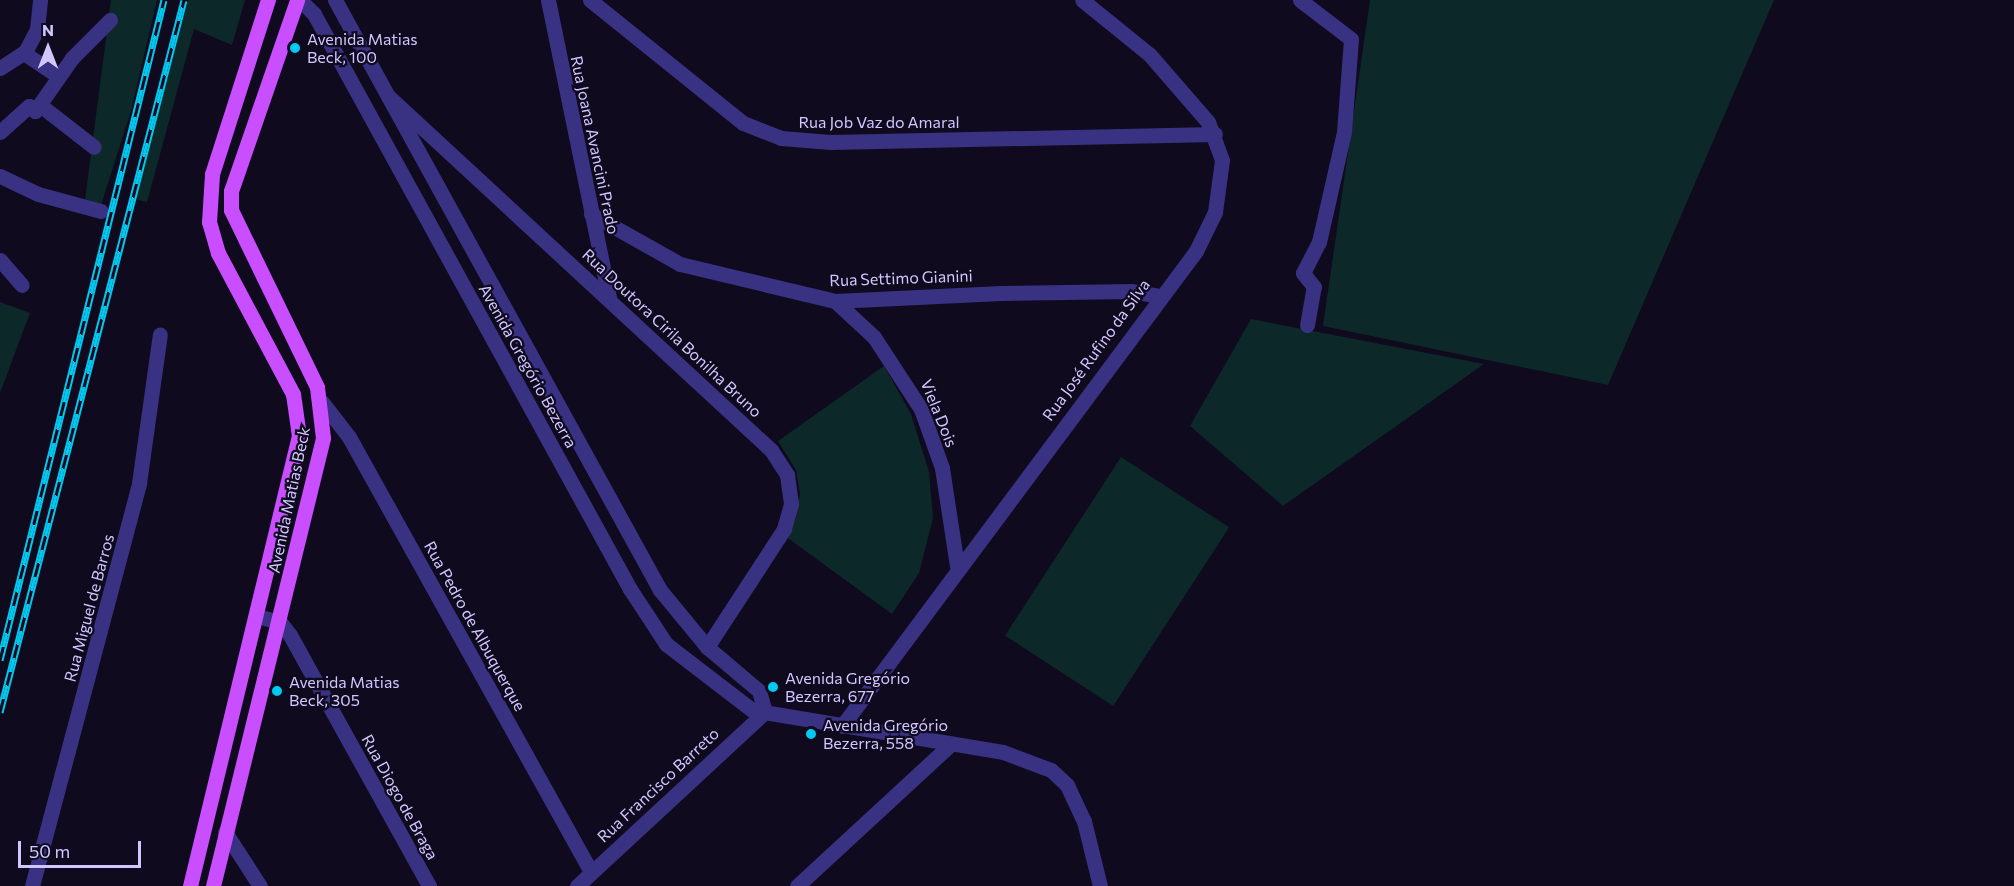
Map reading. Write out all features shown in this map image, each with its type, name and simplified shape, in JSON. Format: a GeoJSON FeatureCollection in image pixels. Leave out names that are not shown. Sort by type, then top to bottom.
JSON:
{"type":"FeatureCollection","features":[{"type":"Feature","properties":{"kind":"main road","name":"Avenida Matias Beck"},"geometry":{"type":"LineString","coordinates":[[190,886],[256,616],[299,422],[289,386],[218,253],[208,195],[268,0]]}},
{"type":"Feature","properties":{"kind":"main road","name":"Avenida Matias Beck"},"geometry":{"type":"LineString","coordinates":[[213,886],[280,622],[323,438],[322,402],[231,210],[231,191],[299,0]]}},
{"type":"Feature","properties":{"kind":"street"},"geometry":{"type":"LineString","coordinates":[[0,68],[24,53],[37,29],[40,0]]}},
{"type":"Feature","properties":{"kind":"street","name":"Avenida Gregório Bezerra"},"geometry":{"type":"LineString","coordinates":[[299,0],[334,49],[646,616],[666,644],[742,706],[1024,758],[1059,778],[1090,834],[1100,886]]}},
{"type":"Feature","properties":{"kind":"street","name":"Avenida Gregório Bezerra"},"geometry":{"type":"LineString","coordinates":[[335,0],[382,91],[660,590],[707,646],[759,691],[765,712]]}},
{"type":"Feature","properties":{"kind":"street","name":"Rua Joana Avancini Prado"},"geometry":{"type":"LineString","coordinates":[[548,0],[609,297]]}},
{"type":"Feature","properties":{"kind":"street","name":"Rua Job Vaz do Amaral"},"geometry":{"type":"LineString","coordinates":[[590,0],[743,123],[781,138],[831,142],[1215,134]]}},
{"type":"Feature","properties":{"kind":"street","name":"Rua José Rufino da Silva"},"geometry":{"type":"LineString","coordinates":[[842,726],[957,566],[1158,296],[1196,251],[1215,212],[1222,160],[1215,134],[1178,81],[1082,0]]}},
{"type":"Feature","properties":{"kind":"street"},"geometry":{"type":"LineString","coordinates":[[1301,0],[1351,39],[1344,132],[1319,242],[1303,273],[1314,287],[1307,325]]}},
{"type":"Feature","properties":{"kind":"street"},"geometry":{"type":"LineString","coordinates":[[0,132],[11,117],[16,119],[28,106],[35,111],[58,76],[110,20]]}},
{"type":"Feature","properties":{"kind":"street"},"geometry":{"type":"LineString","coordinates":[[24,53],[58,76]]}},
{"type":"Feature","properties":{"kind":"street","name":"Rua Doutora Cirila Bonilha Bruno"},"geometry":{"type":"LineString","coordinates":[[382,91],[609,297],[771,450],[791,490],[784,529],[707,646]]}},
{"type":"Feature","properties":{"kind":"street"},"geometry":{"type":"LineString","coordinates":[[40,105],[94,147]]}},
{"type":"Feature","properties":{"kind":"street"},"geometry":{"type":"LineString","coordinates":[[0,176],[38,194],[101,211]]}},
{"type":"Feature","properties":{"kind":"street","name":"Rua Settimo Gianini"},"geometry":{"type":"LineString","coordinates":[[591,214],[680,264],[835,301],[1001,293],[1131,291],[1158,296]]}},
{"type":"Feature","properties":{"kind":"street"},"geometry":{"type":"LineString","coordinates":[[0,260],[22,285]]}},
{"type":"Feature","properties":{"kind":"street","name":"Viela Dois"},"geometry":{"type":"LineString","coordinates":[[835,301],[874,337],[921,409],[942,468],[957,566]]}},
{"type":"Feature","properties":{"kind":"street","name":"Rua Miguel de Barros"},"geometry":{"type":"LineString","coordinates":[[32,886],[139,483],[160,334]]}},
{"type":"Feature","properties":{"kind":"street","name":"Rua Pedro de Albuquerque"},"geometry":{"type":"LineString","coordinates":[[322,402],[349,437],[591,872]]}},
{"type":"Feature","properties":{"kind":"street"},"geometry":{"type":"LineString","coordinates":[[256,616],[280,622]]}},
{"type":"Feature","properties":{"kind":"street","name":"Rua Diogo de Braga"},"geometry":{"type":"LineString","coordinates":[[280,622],[429,886]]}},
{"type":"Feature","properties":{"kind":"street","name":"Rua Francisco Barreto"},"geometry":{"type":"LineString","coordinates":[[577,886],[765,712]]}},
{"type":"Feature","properties":{"kind":"street"},"geometry":{"type":"LineString","coordinates":[[797,886],[950,744]]}},
{"type":"Feature","properties":{"kind":"street"},"geometry":{"type":"LineString","coordinates":[[225,832],[260,886]]}},
{"type":"Feature","properties":{"kind":"green space"},"geometry":{"type":"Polygon","coordinates":[[[111,0],[157,0],[131,111],[101,205],[85,200],[111,0]]]}},
{"type":"Feature","properties":{"kind":"green space"},"geometry":{"type":"Polygon","coordinates":[[[188,0],[245,0],[232,45],[194,29],[147,202],[135,199],[188,0]]]}},
{"type":"Feature","properties":{"kind":"green space"},"geometry":{"type":"Polygon","coordinates":[[[1370,0],[1774,0],[1608,385],[1323,326],[1370,0]]]}},
{"type":"Feature","properties":{"kind":"green space"},"geometry":{"type":"Polygon","coordinates":[[[0,302],[30,313],[0,393],[0,302]]]}},
{"type":"Feature","properties":{"kind":"green space"},"geometry":{"type":"Polygon","coordinates":[[[1251,319],[1484,364],[1283,506],[1190,426],[1251,319]]]}},
{"type":"Feature","properties":{"kind":"green space"},"geometry":{"type":"Polygon","coordinates":[[[884,366],[911,414],[929,472],[933,518],[919,573],[892,614],[785,536],[795,521],[800,494],[796,470],[778,441],[884,366]]]}},
{"type":"Feature","properties":{"kind":"green space"},"geometry":{"type":"Polygon","coordinates":[[[1121,457],[1229,527],[1113,706],[1005,636],[1121,457]]]}},
{"type":"Feature","properties":{"kind":"railway"},"geometry":{"type":"LineString","coordinates":[[0,660],[164,0]]}},
{"type":"Feature","properties":{"kind":"railway"},"geometry":{"type":"LineString","coordinates":[[0,712],[184,0]]}},
{"type":"Feature","properties":{"kind":"place","name":"Avenida Matias Beck, 100"},"geometry":{"type":"Point","coordinates":[295,48]}},
{"type":"Feature","properties":{"kind":"place","name":"Avenida Gregório Bezerra, 677"},"geometry":{"type":"Point","coordinates":[773,687]}},
{"type":"Feature","properties":{"kind":"place","name":"Avenida Matias Beck, 305"},"geometry":{"type":"Point","coordinates":[277,691]}},
{"type":"Feature","properties":{"kind":"place","name":"Avenida Gregório Bezerra, 558"},"geometry":{"type":"Point","coordinates":[811,734]}}]}
